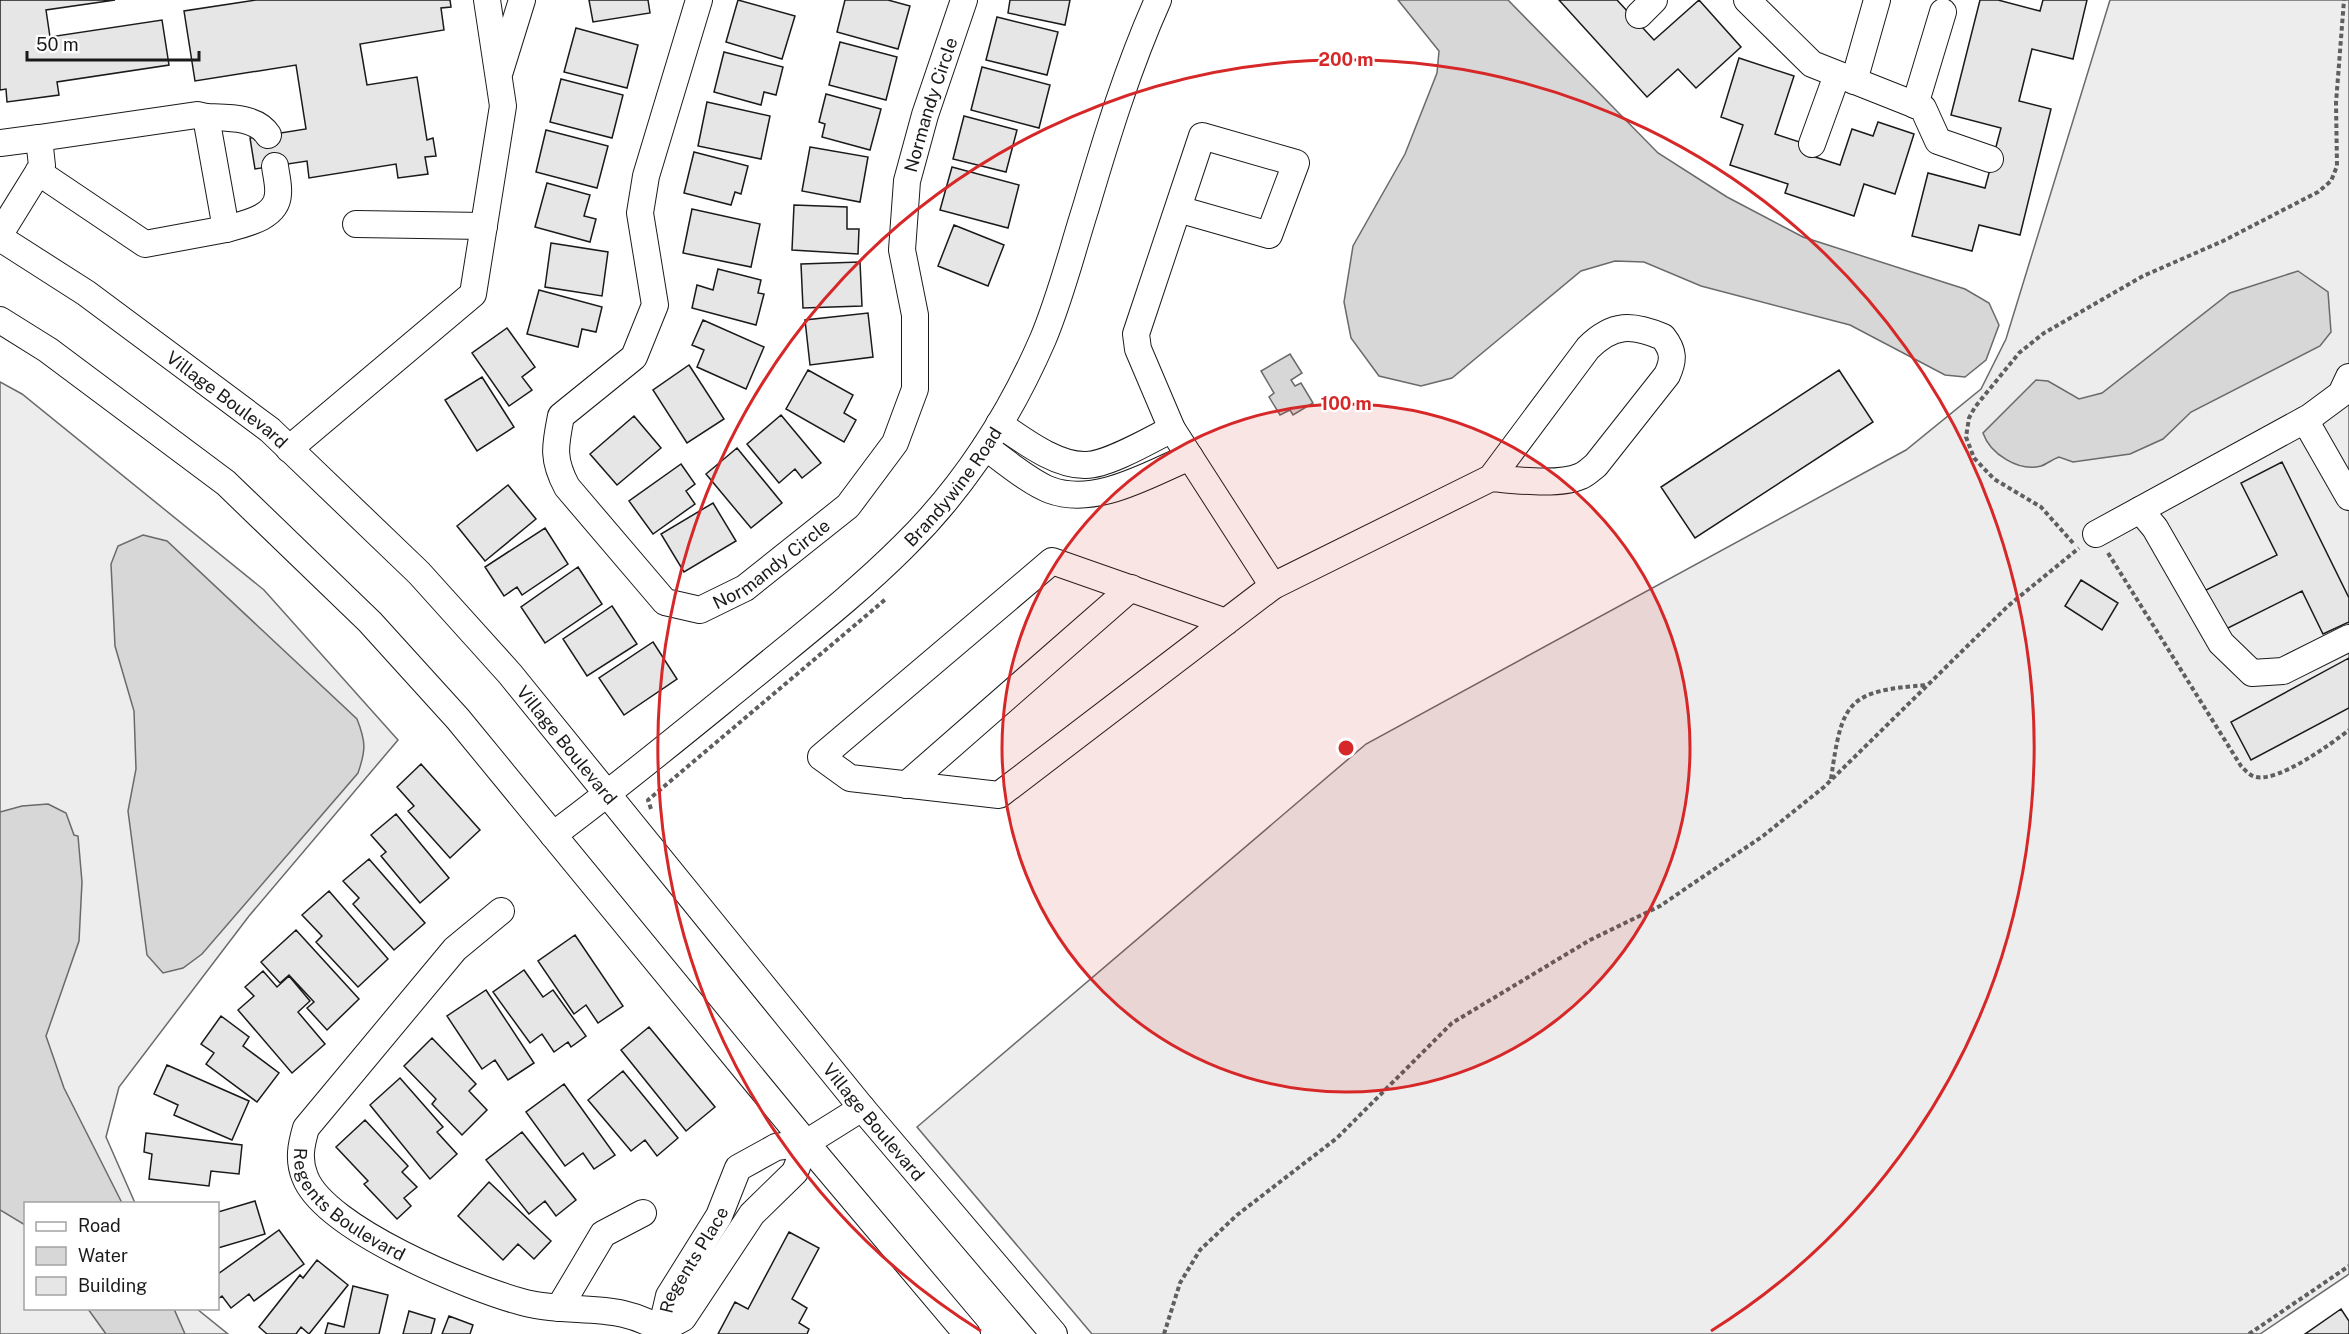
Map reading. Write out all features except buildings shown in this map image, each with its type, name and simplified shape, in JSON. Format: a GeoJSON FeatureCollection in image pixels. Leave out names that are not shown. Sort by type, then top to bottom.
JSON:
{"type":"FeatureCollection","features":[{"type":"Feature","properties":{"kind":"street"},"geometry":{"type":"LineString","coordinates":[[290,449],[473,294],[503,106],[487,0]]}},
{"type":"Feature","properties":{"kind":"street"},"geometry":{"type":"LineString","coordinates":[[498,77],[522,0]]}},
{"type":"Feature","properties":{"kind":"street","name":"Normandy Circle"},"geometry":{"type":"LineString","coordinates":[[699,0],[646,176],[640,213],[655,305],[634,357],[561,416],[554,450],[557,469],[567,487],[665,602],[700,610],[745,588],[848,506],[895,443],[915,389],[915,315],[902,250],[907,181],[925,115],[964,0]]}},
{"type":"Feature","properties":{"kind":"street","name":"Brandywine Road"},"geometry":{"type":"LineString","coordinates":[[553,835],[608,794],[855,592],[905,546],[935,512],[985,447],[1042,339],[1059,297],[1116,107],[1135,53],[1158,0]]}},
{"type":"Feature","properties":{"kind":"street"},"geometry":{"type":"LineString","coordinates":[[1747,0],[1812,64],[1923,108],[1938,141],[1990,159]]}},
{"type":"Feature","properties":{"kind":"street"},"geometry":{"type":"LineString","coordinates":[[1812,144],[1846,78],[1877,0]]}},
{"type":"Feature","properties":{"kind":"street"},"geometry":{"type":"LineString","coordinates":[[1915,105],[1943,12]]}},
{"type":"Feature","properties":{"kind":"street"},"geometry":{"type":"LineString","coordinates":[[0,143],[197,115],[242,119],[264,129],[268,135]]}},
{"type":"Feature","properties":{"kind":"street"},"geometry":{"type":"LineString","coordinates":[[206,117],[226,229]]}},
{"type":"Feature","properties":{"kind":"street"},"geometry":{"type":"LineString","coordinates":[[1178,209],[1269,235],[1296,163],[1202,136],[1136,334],[1138,349],[1172,429],[1273,586]]}},
{"type":"Feature","properties":{"kind":"street"},"geometry":{"type":"LineString","coordinates":[[0,236],[42,166],[39,138]]}},
{"type":"Feature","properties":{"kind":"street"},"geometry":{"type":"LineString","coordinates":[[38,172],[146,244],[226,229],[254,221],[271,210],[279,196],[275,166]]}},
{"type":"Feature","properties":{"kind":"street"},"geometry":{"type":"LineString","coordinates":[[356,224],[484,226]]}},
{"type":"Feature","properties":{"kind":"street","name":"Village Boulevard"},"geometry":{"type":"LineString","coordinates":[[0,236],[86,293],[270,430],[419,573],[510,674],[862,1108],[1054,1334]]}},
{"type":"Feature","properties":{"kind":"street"},"geometry":{"type":"LineString","coordinates":[[0,320],[48,350],[226,483],[370,622],[458,719],[806,1143],[967,1334]]}},
{"type":"Feature","properties":{"kind":"street"},"geometry":{"type":"LineString","coordinates":[[1226,622],[1052,561],[821,757],[850,778],[999,795],[1226,622],[1273,586],[1491,478],[1588,348],[1602,334],[1624,328],[1664,337],[1673,354],[1673,363],[1667,375],[1596,465],[1582,476],[1573,478],[1521,480],[1491,478]]}},
{"type":"Feature","properties":{"kind":"street"},"geometry":{"type":"LineString","coordinates":[[2087,542],[2140,510],[2305,420],[2341,394],[2349,377]]}},
{"type":"Feature","properties":{"kind":"street"},"geometry":{"type":"LineString","coordinates":[[2305,420],[2349,497]]}},
{"type":"Feature","properties":{"kind":"street"},"geometry":{"type":"LineString","coordinates":[[999,424],[1046,456],[1087,465],[1121,454],[1172,429]]}},
{"type":"Feature","properties":{"kind":"street"},"geometry":{"type":"LineString","coordinates":[[985,447],[1050,490],[1074,494],[1098,493],[1190,457]]}},
{"type":"Feature","properties":{"kind":"street"},"geometry":{"type":"LineString","coordinates":[[2140,510],[2155,528],[2221,643],[2252,673],[2283,671],[2349,638]]}},
{"type":"Feature","properties":{"kind":"street"},"geometry":{"type":"LineString","coordinates":[[906,785],[1131,588]]}},
{"type":"Feature","properties":{"kind":"street","name":"Regents Boulevard"},"geometry":{"type":"LineString","coordinates":[[501,911],[455,949],[306,1128],[301,1144],[301,1162],[305,1179],[315,1192],[355,1228],[403,1255],[506,1297],[559,1308],[615,1311],[664,1332]]}},
{"type":"Feature","properties":{"kind":"street","name":"Regents Place"},"geometry":{"type":"LineString","coordinates":[[664,1332],[669,1296],[719,1216],[738,1168],[776,1147],[806,1143],[862,1108]]}},
{"type":"Feature","properties":{"kind":"street","name":"Regents Place"},"geometry":{"type":"LineString","coordinates":[[664,1332],[683,1318],[752,1214],[795,1172],[806,1143]]}},
{"type":"Feature","properties":{"kind":"street"},"geometry":{"type":"LineString","coordinates":[[559,1308],[603,1234],[643,1213]]}},
{"type":"Feature","properties":{"kind":"path"},"geometry":{"type":"LineString","coordinates":[[2344,0],[2336,103],[2339,154],[2331,181],[2318,192],[2223,240],[2143,276],[2044,333],[2019,353],[1969,418],[1966,436],[1974,458],[1994,479],[2041,507],[2087,542],[2248,773],[2255,777],[2267,777],[2285,771],[2349,730]]}},
{"type":"Feature","properties":{"kind":"path"},"geometry":{"type":"LineString","coordinates":[[1164,1334],[1169,1311],[1180,1283],[1200,1250],[1237,1215],[1337,1138],[1452,1023],[1590,940],[1660,906],[1763,836],[1831,780],[2008,606],[2087,542]]}},
{"type":"Feature","properties":{"kind":"path"},"geometry":{"type":"LineString","coordinates":[[653,814],[648,800],[867,617],[891,594]]}},
{"type":"Feature","properties":{"kind":"path"},"geometry":{"type":"LineString","coordinates":[[1831,780],[1841,723],[1854,703],[1877,690],[1927,685]]}},
{"type":"Feature","properties":{"kind":"path"},"geometry":{"type":"LineString","coordinates":[[2248,1334],[2349,1266]]}},
{"type":"Feature","properties":{"kind":"shaded area"},"geometry":{"type":"Polygon","coordinates":[[[2110,0],[2349,0],[2349,1274],[2260,1334],[1092,1334],[917,1127],[1366,744],[1906,450],[1981,389],[2006,339],[2110,0]]]}},
{"type":"Feature","properties":{"kind":"shaded area"},"geometry":{"type":"Polygon","coordinates":[[[0,382],[22,394],[264,590],[398,740],[249,916],[119,1087],[106,1137],[135,1202],[24,1202],[24,1310],[198,1310],[228,1334],[0,1334],[0,382]]]}},
{"type":"Feature","properties":{"kind":"water"},"geometry":{"type":"Polygon","coordinates":[[[1398,0],[1508,0],[1658,153],[1727,197],[1803,237],[1965,289],[1989,303],[1999,325],[1986,360],[1965,377],[1945,375],[1850,325],[1701,286],[1644,262],[1615,261],[1581,271],[1452,378],[1421,386],[1379,376],[1351,338],[1344,302],[1353,246],[1405,154],[1437,73],[1439,51],[1398,0]]]}},
{"type":"Feature","properties":{"kind":"water"},"geometry":{"type":"Polygon","coordinates":[[[2298,271],[2328,292],[2331,332],[2320,346],[2191,412],[2163,439],[2130,454],[2073,462],[2059,457],[2041,466],[2032,467],[2006,460],[1987,441],[1983,433],[2036,380],[2048,381],[2079,399],[2102,393],[2230,293],[2298,271]]]}},
{"type":"Feature","properties":{"kind":"water"},"geometry":{"type":"Polygon","coordinates":[[[1290,354],[1302,373],[1291,380],[1295,386],[1301,383],[1313,403],[1293,415],[1290,410],[1280,415],[1269,397],[1274,393],[1261,371],[1290,354]]]}},
{"type":"Feature","properties":{"kind":"water"},"geometry":{"type":"Polygon","coordinates":[[[143,535],[167,541],[357,719],[364,746],[358,773],[202,954],[183,968],[163,973],[147,955],[128,811],[136,769],[134,711],[115,646],[111,564],[118,546],[143,535]]]}},
{"type":"Feature","properties":{"kind":"water"},"geometry":{"type":"Polygon","coordinates":[[[48,804],[66,813],[74,835],[78,836],[82,882],[79,941],[46,1036],[64,1088],[121,1202],[24,1202],[24,1224],[0,1210],[0,812],[22,806],[48,804]]]}},
{"type":"Feature","properties":{"kind":"water"},"geometry":{"type":"Polygon","coordinates":[[[89,1310],[174,1310],[185,1334],[106,1334],[89,1310]]]}}]}
